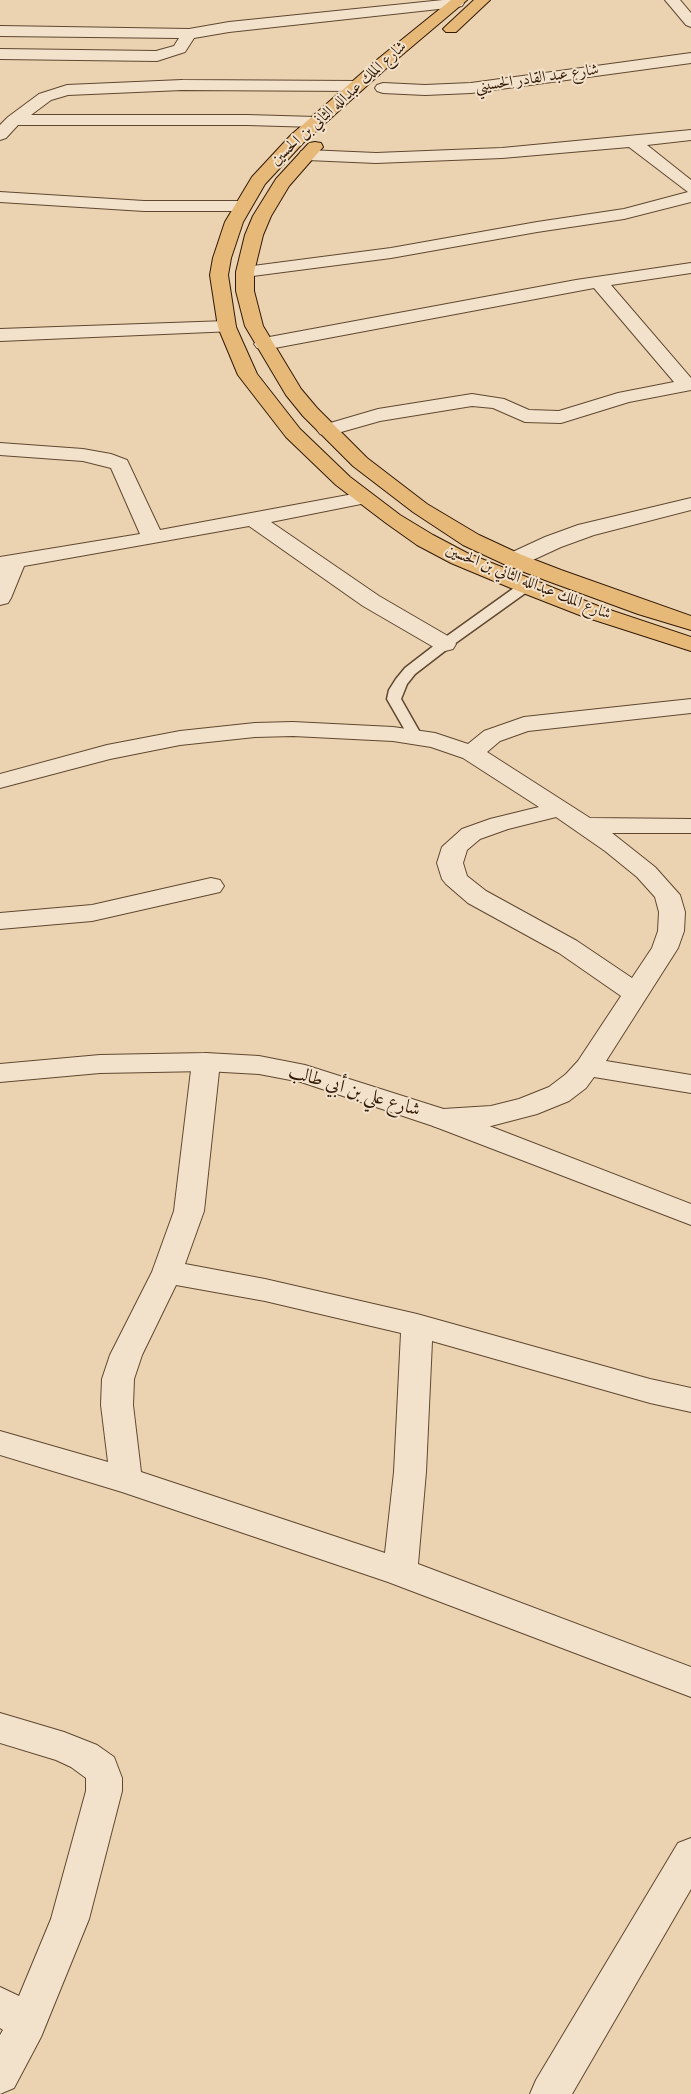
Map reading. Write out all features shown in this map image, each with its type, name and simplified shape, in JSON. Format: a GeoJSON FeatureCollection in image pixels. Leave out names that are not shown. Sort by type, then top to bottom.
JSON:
{"type":"FeatureCollection","features":[{"type":"Feature","properties":{"kind":"main road","name":"شارع الملك عبدالله الثاني بن الحسين"},"geometry":{"type":"LineString","coordinates":[[426,51],[483,0]]}},
{"type":"Feature","properties":{"kind":"main road","name":"شارع الملك عبدالله الثاني بن الحسين"},"geometry":{"type":"LineString","coordinates":[[369,92],[458,2]]}},
{"type":"Feature","properties":{"kind":"main road","name":"شارع الملك عبدالله الثاني بن الحسين"},"geometry":{"type":"LineString","coordinates":[[404,70],[369,92],[269,168],[242,206],[227,242],[219,275],[227,327],[248,375],[276,413],[313,452],[364,498],[425,540],[459,558],[526,586],[590,611],[691,644]]}},
{"type":"Feature","properties":{"kind":"main road","name":"شارع الملك عبدالله الثاني بن الحسين"},"geometry":{"type":"LineString","coordinates":[[322,129],[307,155],[282,183],[262,216],[254,235],[245,272],[245,291],[248,309],[264,344],[293,391],[327,430],[360,462],[420,508],[471,540],[514,560],[646,610],[691,623]]}},
{"type":"Feature","properties":{"kind":"main road"},"geometry":{"type":"LineString","coordinates":[[393,519],[420,508]]}},
{"type":"Feature","properties":{"kind":"street"},"geometry":{"type":"LineString","coordinates":[[672,0],[691,22]]}},
{"type":"Feature","properties":{"kind":"street"},"geometry":{"type":"LineString","coordinates":[[0,31],[189,34],[229,27],[458,2]]}},
{"type":"Feature","properties":{"kind":"street"},"geometry":{"type":"LineString","coordinates":[[0,54],[157,56],[180,48],[189,34]]}},
{"type":"Feature","properties":{"kind":"street","name":"شارع عبد القادر الحسيني"},"geometry":{"type":"LineString","coordinates":[[0,135],[14,120],[46,97],[67,90],[83,88],[227,84],[369,92],[434,90],[471,88],[691,58]]}},
{"type":"Feature","properties":{"kind":"street"},"geometry":{"type":"LineString","coordinates":[[14,120],[247,120],[322,129]]}},
{"type":"Feature","properties":{"kind":"street"},"geometry":{"type":"LineString","coordinates":[[307,155],[361,158],[532,151],[691,135]]}},
{"type":"Feature","properties":{"kind":"street"},"geometry":{"type":"LineString","coordinates":[[634,142],[691,188]]}},
{"type":"Feature","properties":{"kind":"street"},"geometry":{"type":"LineString","coordinates":[[0,197],[136,206],[242,206]]}},
{"type":"Feature","properties":{"kind":"street"},"geometry":{"type":"LineString","coordinates":[[245,272],[392,253],[528,228],[624,214],[654,208],[691,197]]}},
{"type":"Feature","properties":{"kind":"street"},"geometry":{"type":"LineString","coordinates":[[264,344],[598,281],[691,268]]}},
{"type":"Feature","properties":{"kind":"street"},"geometry":{"type":"LineString","coordinates":[[327,430],[378,415],[472,400],[498,403],[525,416],[544,418],[561,416],[625,397],[689,384],[598,281]]}},
{"type":"Feature","properties":{"kind":"street"},"geometry":{"type":"LineString","coordinates":[[0,335],[227,327]]}},
{"type":"Feature","properties":{"kind":"street"},"geometry":{"type":"LineString","coordinates":[[0,449],[102,457],[120,464],[153,538]]}},
{"type":"Feature","properties":{"kind":"street"},"geometry":{"type":"LineString","coordinates":[[0,470],[31,450]]}},
{"type":"Feature","properties":{"kind":"street"},"geometry":{"type":"LineString","coordinates":[[0,598],[7,562],[254,520],[364,498]]}},
{"type":"Feature","properties":{"kind":"street"},"geometry":{"type":"LineString","coordinates":[[514,560],[553,542],[586,530],[691,504]]}},
{"type":"Feature","properties":{"kind":"street"},"geometry":{"type":"LineString","coordinates":[[254,520],[371,601],[445,644]]}},
{"type":"Feature","properties":{"kind":"street"},"geometry":{"type":"LineString","coordinates":[[471,753],[492,736],[524,724],[691,706]]}},
{"type":"Feature","properties":{"kind":"street"},"geometry":{"type":"LineString","coordinates":[[0,781],[144,744],[217,733],[255,730],[330,730],[415,736],[454,746],[471,753],[585,825],[679,895],[672,912],[671,931],[664,948],[588,1067],[576,1082],[559,1094],[527,1108],[491,1116],[443,1119]]}},
{"type":"Feature","properties":{"kind":"street"},"geometry":{"type":"LineString","coordinates":[[559,808],[499,824],[471,834],[454,847],[450,863],[455,879],[477,897],[568,947],[635,993]]}},
{"type":"Feature","properties":{"kind":"street"},"geometry":{"type":"LineString","coordinates":[[585,825],[691,826]]}},
{"type":"Feature","properties":{"kind":"street"},"geometry":{"type":"LineString","coordinates":[[0,921],[92,913],[211,886]]}},
{"type":"Feature","properties":{"kind":"street"},"geometry":{"type":"LineString","coordinates":[[126,1480],[117,1405],[118,1379],[126,1355],[167,1272],[189,1211],[206,1062]]}},
{"type":"Feature","properties":{"kind":"street","name":"شارع علي بن أبي طالب"},"geometry":{"type":"LineString","coordinates":[[0,1073],[100,1064],[206,1062],[259,1065],[305,1074],[443,1119],[691,1215]]}},
{"type":"Feature","properties":{"kind":"street"},"geometry":{"type":"LineString","coordinates":[[588,1067],[645,1078],[691,1084]]}},
{"type":"Feature","properties":{"kind":"street"},"geometry":{"type":"LineString","coordinates":[[167,1272],[265,1290],[416,1325],[641,1388],[691,1400]]}},
{"type":"Feature","properties":{"kind":"street"},"geometry":{"type":"LineString","coordinates":[[400,1572],[410,1472],[416,1325]]}},
{"type":"Feature","properties":{"kind":"street"},"geometry":{"type":"LineString","coordinates":[[0,1443],[20,1447],[126,1480],[400,1572],[691,1682]]}},
{"type":"Feature","properties":{"kind":"street"},"geometry":{"type":"LineString","coordinates":[[0,1728],[64,1747],[84,1756],[101,1768],[104,1778],[102,1799],[70,1919],[13,2014],[0,2075]]}},
{"type":"Feature","properties":{"kind":"street"},"geometry":{"type":"LineString","coordinates":[[550,2094],[691,1854]]}},
{"type":"Feature","properties":{"kind":"lane"},"geometry":{"type":"LineString","coordinates":[[415,736],[394,699],[396,690],[410,671],[526,586]]}}]}
